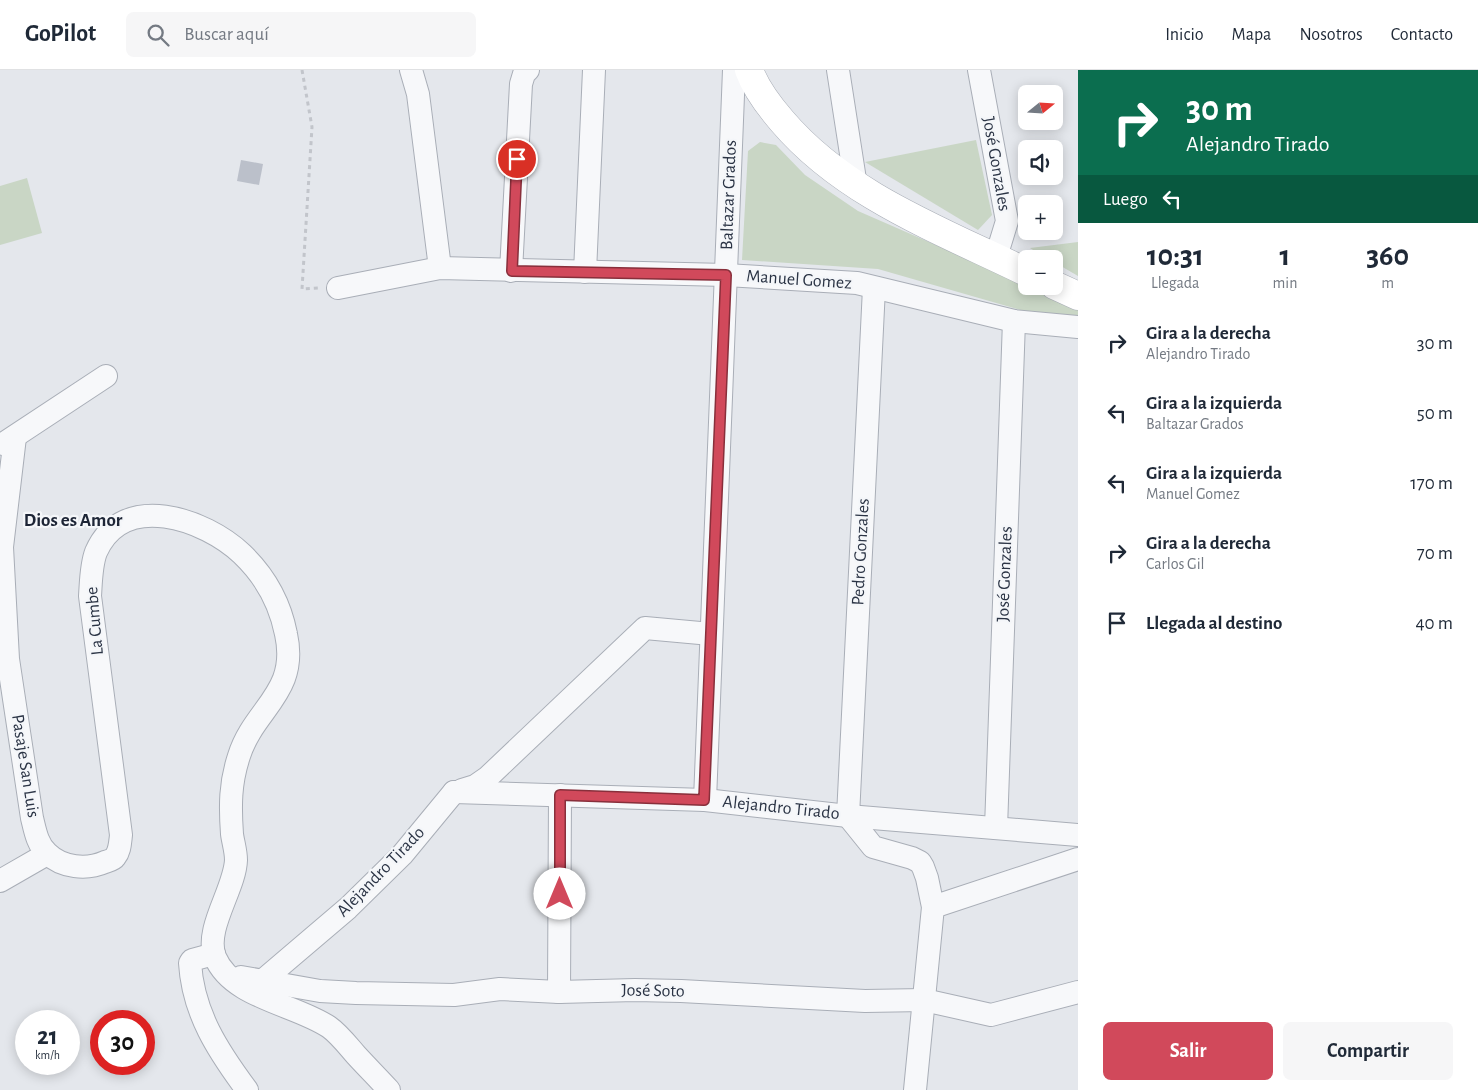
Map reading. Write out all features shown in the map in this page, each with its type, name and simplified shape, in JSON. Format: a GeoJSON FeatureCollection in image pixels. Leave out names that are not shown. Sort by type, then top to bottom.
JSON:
{"type":"FeatureCollection","features":[{"type":"Feature","properties":{"kind":"street"},"geometry":{"type":"LineString","coordinates":[[411,70],[418,94],[440,268]]}},
{"type":"Feature","properties":{"kind":"street"},"geometry":{"type":"LineString","coordinates":[[512,271],[520,84],[528,70]]}},
{"type":"Feature","properties":{"kind":"street"},"geometry":{"type":"LineString","coordinates":[[585,272],[594,70]]}},
{"type":"Feature","properties":{"kind":"street","name":"Baltazar Grados"},"geometry":{"type":"LineString","coordinates":[[704,800],[734,70]]}},
{"type":"Feature","properties":{"kind":"street"},"geometry":{"type":"LineString","coordinates":[[749,70],[768,104],[794,135],[827,165],[856,186],[899,211],[1018,268]]}},
{"type":"Feature","properties":{"kind":"street"},"geometry":{"type":"LineString","coordinates":[[838,70],[856,186]]}},
{"type":"Feature","properties":{"kind":"street","name":"José Gonzales"},"geometry":{"type":"LineString","coordinates":[[979,70],[1007,222],[996,257]]}},
{"type":"Feature","properties":{"kind":"street","name":"Manuel Gomez"},"geometry":{"type":"LineString","coordinates":[[338,288],[440,268],[726,275],[857,283],[1014,321],[1078,327]]}},
{"type":"Feature","properties":{"kind":"street","name":"Pedro Gonzales"},"geometry":{"type":"LineString","coordinates":[[848,816],[874,288]]}},
{"type":"Feature","properties":{"kind":"street"},"geometry":{"type":"LineString","coordinates":[[1063,289],[1078,296]]}},
{"type":"Feature","properties":{"kind":"street","name":"José Gonzales"},"geometry":{"type":"LineString","coordinates":[[996,828],[1014,321]]}},
{"type":"Feature","properties":{"kind":"street"},"geometry":{"type":"LineString","coordinates":[[8,442],[106,376]]}},
{"type":"Feature","properties":{"kind":"street","name":"Pasaje San Luis"},"geometry":{"type":"LineString","coordinates":[[8,442],[2,547],[8,659],[32,818],[38,840],[47,854]]}},
{"type":"Feature","properties":{"kind":"street","name":"La Cumbe"},"geometry":{"type":"LineString","coordinates":[[47,854],[69,865],[94,867],[114,858],[120,848],[121,835],[90,596],[96,552],[115,526],[127,520],[140,517],[172,518],[194,524],[213,533],[242,554],[265,581],[275,598],[282,616],[289,655],[289,662],[279,690],[246,738],[234,773],[230,790],[236,860],[216,924],[214,954]]}},
{"type":"Feature","properties":{"kind":"street"},"geometry":{"type":"LineString","coordinates":[[454,792],[475,786],[488,778],[645,628],[711,634]]}},
{"type":"Feature","properties":{"kind":"street","name":"Alejandro Tirado"},"geometry":{"type":"LineString","coordinates":[[261,982],[348,908],[402,856],[454,792],[704,800],[848,816],[1078,834]]}},
{"type":"Feature","properties":{"kind":"street"},"geometry":{"type":"LineString","coordinates":[[559,992],[560,795]]}},
{"type":"Feature","properties":{"kind":"street"},"geometry":{"type":"LineString","coordinates":[[848,816],[873,847],[920,862],[927,878],[933,907],[915,1090]]}},
{"type":"Feature","properties":{"kind":"street"},"geometry":{"type":"LineString","coordinates":[[0,881],[47,854]]}},
{"type":"Feature","properties":{"kind":"street"},"geometry":{"type":"LineString","coordinates":[[933,907],[1078,859]]}},
{"type":"Feature","properties":{"kind":"street"},"geometry":{"type":"LineString","coordinates":[[247,1090],[223,1058],[201,1017],[190,963],[192,960],[214,954],[225,974],[260,996],[313,1018],[330,1028],[389,1090]]}},
{"type":"Feature","properties":{"kind":"street","name":"José Soto"},"geometry":{"type":"LineString","coordinates":[[225,974],[261,982],[320,991],[356,993],[454,995],[500,989],[559,992],[681,991],[865,1001],[924,1000],[992,1015],[1078,992]]}},
{"type":"Feature","properties":{"kind":"path"},"geometry":{"type":"LineString","coordinates":[[302,70],[312,127],[302,288],[338,288]]}},
{"type":"Feature","properties":{"kind":"green space"},"geometry":{"type":"Polygon","coordinates":[[[976,140],[992,215],[978,230],[865,162],[976,140]]]}},
{"type":"Feature","properties":{"kind":"green space"},"geometry":{"type":"Polygon","coordinates":[[[760,142],[776,145],[805,175],[858,211],[1018,282],[1018,295],[1047,295],[1078,309],[1078,321],[1024,311],[878,269],[742,260],[748,151],[760,142]]]}},
{"type":"Feature","properties":{"kind":"green space"},"geometry":{"type":"Polygon","coordinates":[[[27,178],[42,233],[0,245],[0,186],[27,178]]]}},
{"type":"Feature","properties":{"kind":"green space"},"geometry":{"type":"Polygon","coordinates":[[[1078,242],[1078,276],[1063,267],[1063,250],[1033,250],[1030,248],[1078,242]]]}},
{"type":"Feature","properties":{"kind":"building"},"geometry":{"type":"Polygon","coordinates":[[[241,160],[263,164],[259,185],[237,181],[241,160]]]}},
{"type":"Feature","properties":{"kind":"district","name":"Dios es Amor"},"geometry":{"type":"Point","coordinates":[73,520]}},
{"type":"Feature","properties":{"kind":"route"},"geometry":{"type":"LineString","coordinates":[[517,159],[512,271],[726,275],[704,800],[560,795],[560,894]]}}]}
